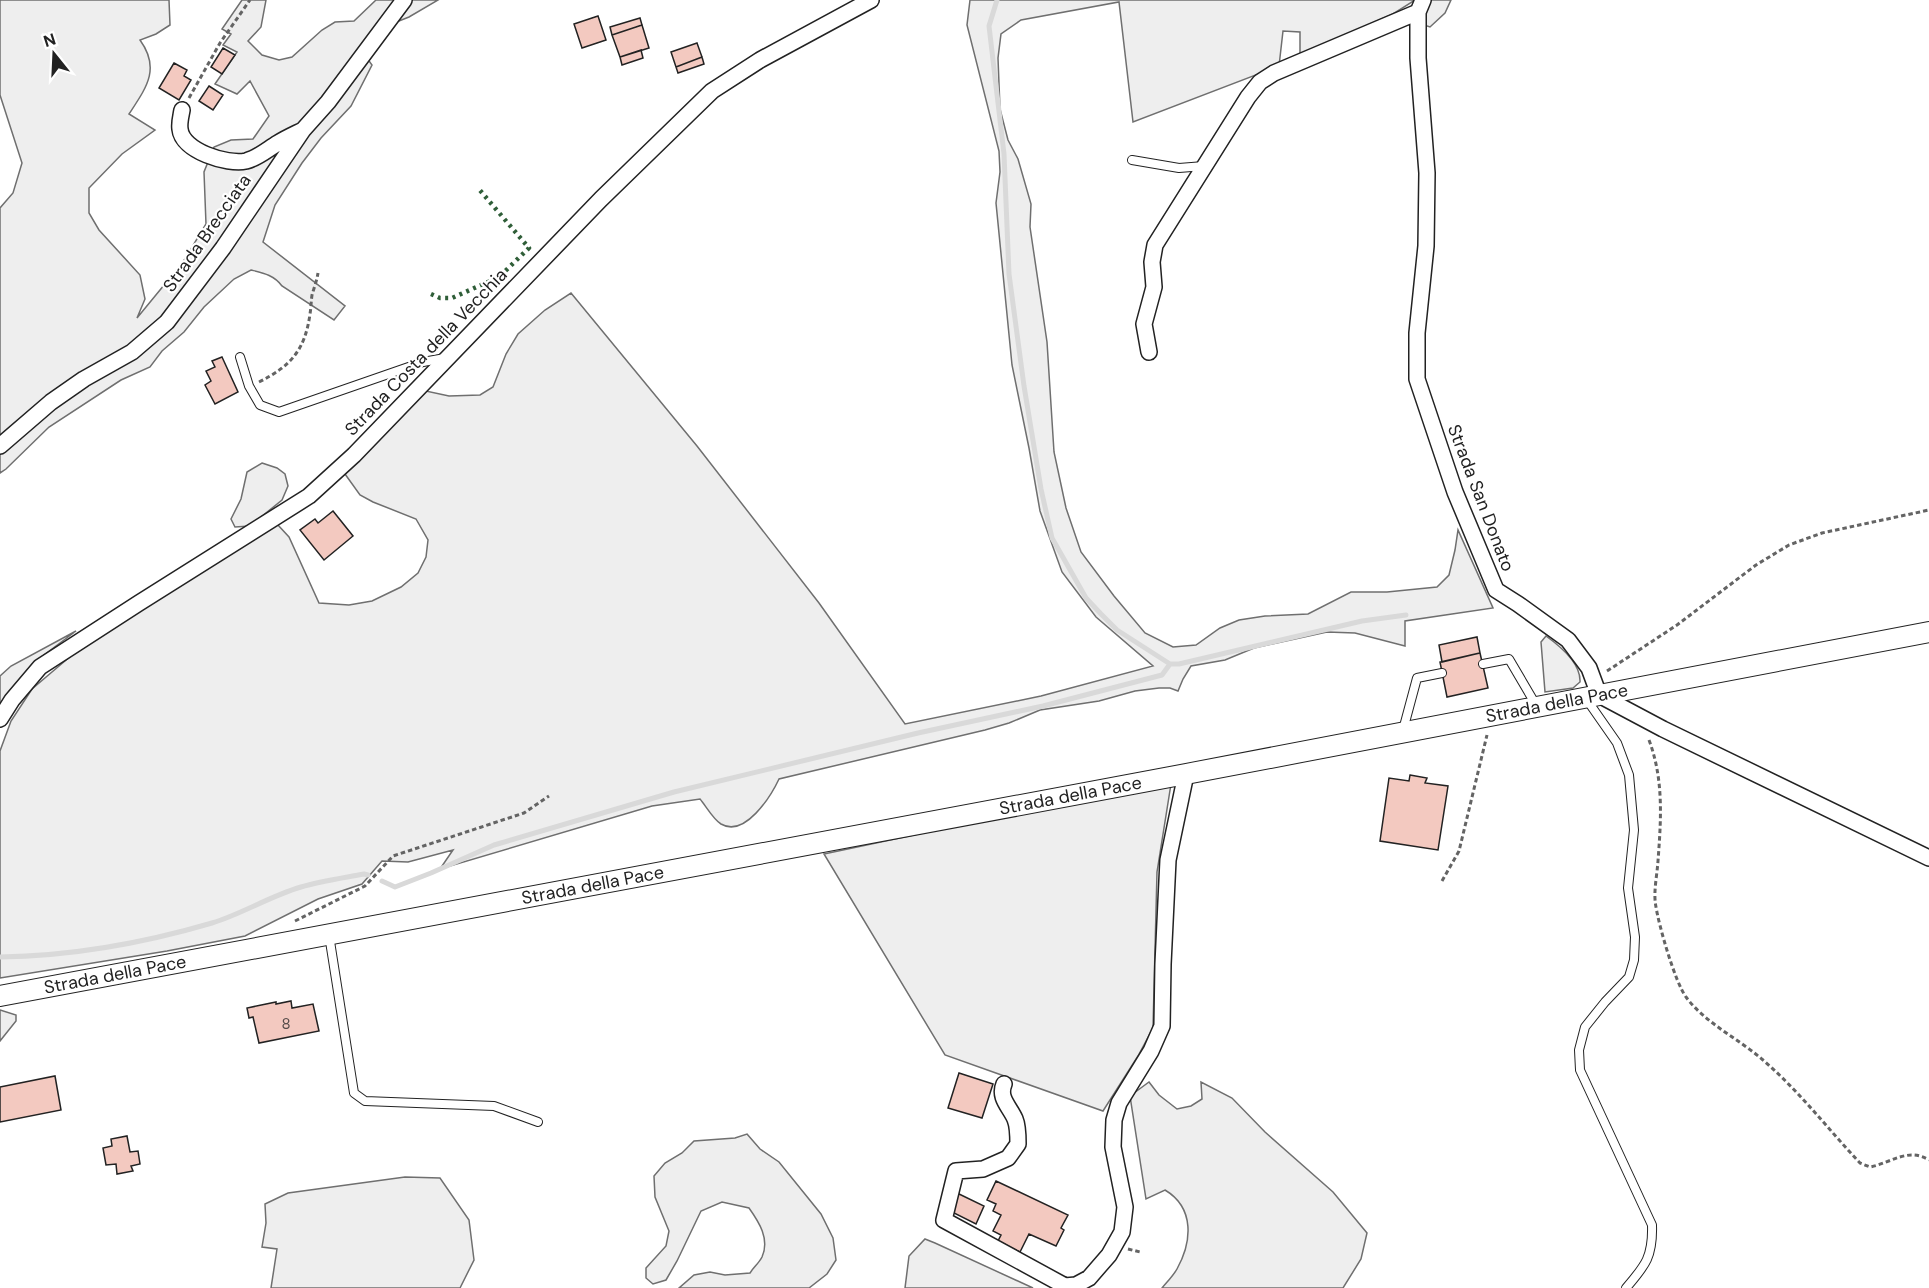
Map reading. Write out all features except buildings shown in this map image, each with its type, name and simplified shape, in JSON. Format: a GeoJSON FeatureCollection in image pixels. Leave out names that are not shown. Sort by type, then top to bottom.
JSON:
{"type":"FeatureCollection","features":[{"type":"Feature","properties":{"kind":"street","name":"Strada Brecciata"},"geometry":{"type":"LineString","coordinates":[[0,446],[51,402],[84,379],[132,352],[162,327],[223,248],[303,130],[328,102],[404,0]]}},
{"type":"Feature","properties":{"kind":"street","name":"Strada Costa della Vecchia"},"geometry":{"type":"LineString","coordinates":[[0,719],[12,700],[40,668],[309,496],[354,455],[601,199],[712,91],[760,60],[872,0]]}},
{"type":"Feature","properties":{"kind":"street","name":"Strada San Donato"},"geometry":{"type":"LineString","coordinates":[[1149,351],[1144,324],[1154,287],[1152,262],[1155,245],[1248,97],[1260,82],[1274,73],[1421,6],[1418,58],[1427,173],[1425,246],[1417,333],[1417,378],[1455,492],[1496,590],[1518,603],[1568,640],[1588,668],[1592,691]]}},
{"type":"Feature","properties":{"kind":"street"},"geometry":{"type":"LineString","coordinates":[[182,110],[180,129],[184,139],[213,158],[235,162],[248,161],[303,130]]}},
{"type":"Feature","properties":{"kind":"street","name":"Strada della Pace"},"geometry":{"type":"LineString","coordinates":[[0,996],[1537,707],[1592,691],[1929,632]]}},
{"type":"Feature","properties":{"kind":"street"},"geometry":{"type":"LineString","coordinates":[[1592,691],[1929,858]]}},
{"type":"Feature","properties":{"kind":"street"},"geometry":{"type":"LineString","coordinates":[[1004,1084],[1002,1090],[1004,1100],[1016,1120],[1018,1144],[1008,1158],[983,1169],[956,1171],[944,1220],[1065,1286],[1076,1285],[1089,1278],[1122,1232],[1125,1207],[1113,1147],[1114,1120],[1119,1103],[1151,1051],[1162,1026],[1168,860],[1186,774]]}},
{"type":"Feature","properties":{"kind":"lane"},"geometry":{"type":"LineString","coordinates":[[1132,160],[1179,168],[1204,166]]}},
{"type":"Feature","properties":{"kind":"lane"},"geometry":{"type":"LineString","coordinates":[[240,357],[249,386],[260,405],[279,412],[423,362],[448,358]]}},
{"type":"Feature","properties":{"kind":"lane"},"geometry":{"type":"LineString","coordinates":[[1483,664],[1509,659],[1537,707]]}},
{"type":"Feature","properties":{"kind":"lane"},"geometry":{"type":"LineString","coordinates":[[1402,732],[1417,678],[1442,673]]}},
{"type":"Feature","properties":{"kind":"lane"},"geometry":{"type":"LineString","coordinates":[[1592,691],[1617,743],[1629,775],[1634,830],[1628,888],[1635,937],[1634,960],[1629,977],[1605,1002],[1585,1028],[1579,1050],[1580,1070],[1652,1224],[1653,1244],[1645,1266],[1626,1288]]}},
{"type":"Feature","properties":{"kind":"lane"},"geometry":{"type":"LineString","coordinates":[[329,933],[354,1093],[365,1101],[494,1106],[538,1122]]}},
{"type":"Feature","properties":{"kind":"path"},"geometry":{"type":"LineString","coordinates":[[182,110],[220,43],[250,0]]}},
{"type":"Feature","properties":{"kind":"path"},"geometry":{"type":"LineString","coordinates":[[249,386],[291,362],[300,350],[306,336],[318,273]]}},
{"type":"Feature","properties":{"kind":"path"},"geometry":{"type":"LineString","coordinates":[[1592,691],[1756,565],[1789,545],[1822,533],[1929,510]]}},
{"type":"Feature","properties":{"kind":"path"},"geometry":{"type":"LineString","coordinates":[[1442,880],[1459,851],[1491,715]]}},
{"type":"Feature","properties":{"kind":"path"},"geometry":{"type":"LineString","coordinates":[[1640,716],[1656,759],[1660,789],[1661,823],[1655,905],[1678,982],[1685,996],[1700,1012],[1771,1068],[1803,1099],[1860,1162],[1870,1167],[1909,1155],[1920,1155],[1929,1160]]}},
{"type":"Feature","properties":{"kind":"path"},"geometry":{"type":"LineString","coordinates":[[289,924],[365,886],[393,856],[524,813],[549,796]]}},
{"type":"Feature","properties":{"kind":"shaded area"},"geometry":{"type":"Polygon","coordinates":[[[0,0],[169,0],[170,25],[140,40],[150,60],[149,78],[129,114],[155,130],[122,154],[89,188],[89,213],[99,230],[140,275],[145,299],[137,318],[183,262],[206,224],[204,172],[214,147],[231,140],[253,139],[269,116],[250,81],[237,94],[215,84],[237,52],[223,45],[231,34],[222,29],[242,0],[266,0],[261,27],[248,41],[262,55],[279,60],[292,57],[322,30],[335,22],[354,21],[376,0],[438,0],[409,17],[376,30],[362,51],[372,65],[351,106],[321,138],[275,205],[263,242],[345,306],[334,320],[272,277],[251,270],[234,279],[204,307],[184,332],[162,351],[150,367],[121,380],[49,427],[0,473],[0,208],[13,193],[22,163],[0,95],[0,0]]]}},
{"type":"Feature","properties":{"kind":"shaded area"},"geometry":{"type":"Polygon","coordinates":[[[970,0],[1415,0],[1393,14],[1300,55],[1300,32],[1283,31],[1279,66],[1133,122],[1119,2],[1021,20],[1001,34],[998,58],[1000,109],[1008,140],[1018,159],[1031,204],[1030,227],[1047,342],[1054,452],[1066,508],[1081,552],[1145,633],[1173,647],[1196,645],[1220,628],[1239,620],[1308,614],[1351,592],[1387,592],[1437,587],[1449,575],[1458,530],[1493,608],[1405,621],[1405,646],[1355,633],[1327,632],[1254,648],[1225,660],[1191,666],[1178,691],[1159,688],[1135,691],[1099,701],[1040,710],[985,730],[779,779],[756,813],[739,825],[730,827],[721,824],[700,799],[652,806],[440,869],[453,850],[408,862],[382,861],[362,884],[318,899],[245,936],[0,978],[0,751],[11,721],[32,689],[72,655],[224,555],[277,524],[289,537],[319,603],[349,605],[372,601],[401,587],[418,573],[426,557],[428,540],[416,519],[360,495],[345,474],[426,391],[449,396],[480,395],[493,387],[506,354],[518,334],[545,310],[571,293],[697,446],[819,603],[905,724],[1041,696],[1153,666],[1096,617],[1062,572],[1040,511],[1012,365],[996,203],[1000,172],[999,151],[967,25],[970,0]]]}},
{"type":"Feature","properties":{"kind":"shaded area"},"geometry":{"type":"Polygon","coordinates":[[[1426,0],[1451,0],[1445,13],[1430,27],[1424,25],[1426,0]]]}},
{"type":"Feature","properties":{"kind":"shaded area"},"geometry":{"type":"Polygon","coordinates":[[[262,463],[277,468],[285,474],[288,486],[282,500],[250,526],[235,527],[231,519],[241,499],[247,472],[262,463]]]}},
{"type":"Feature","properties":{"kind":"shaded area"},"geometry":{"type":"Polygon","coordinates":[[[76,631],[36,661],[0,707],[0,676],[11,666],[76,631]]]}},
{"type":"Feature","properties":{"kind":"shaded area"},"geometry":{"type":"Polygon","coordinates":[[[1546,636],[1563,650],[1577,669],[1580,682],[1573,688],[1545,692],[1541,642],[1546,636]]]}},
{"type":"Feature","properties":{"kind":"shaded area"},"geometry":{"type":"Polygon","coordinates":[[[1171,784],[1157,872],[1153,1028],[1103,1111],[945,1055],[824,854],[1079,800],[1171,784]]]}},
{"type":"Feature","properties":{"kind":"shaded area"},"geometry":{"type":"Polygon","coordinates":[[[0,1010],[16,1015],[16,1021],[0,1041],[0,1010]]]}},
{"type":"Feature","properties":{"kind":"shaded area"},"geometry":{"type":"Polygon","coordinates":[[[1149,1082],[1159,1095],[1177,1109],[1191,1106],[1202,1099],[1201,1082],[1232,1098],[1265,1132],[1333,1192],[1367,1233],[1361,1259],[1343,1288],[1162,1288],[1182,1259],[1188,1237],[1188,1226],[1182,1206],[1165,1190],[1146,1199],[1130,1096],[1149,1082]]]}},
{"type":"Feature","properties":{"kind":"shaded area"},"geometry":{"type":"Polygon","coordinates":[[[747,1134],[760,1149],[779,1162],[821,1214],[833,1238],[836,1260],[827,1274],[809,1288],[679,1288],[694,1275],[710,1272],[725,1275],[750,1273],[762,1257],[764,1237],[760,1225],[749,1208],[722,1202],[701,1211],[666,1280],[653,1284],[646,1278],[646,1268],[666,1246],[669,1231],[655,1197],[654,1176],[665,1163],[682,1153],[694,1141],[735,1138],[747,1134]]]}},
{"type":"Feature","properties":{"kind":"shaded area"},"geometry":{"type":"Polygon","coordinates":[[[405,1177],[440,1178],[469,1220],[474,1260],[460,1288],[271,1288],[277,1249],[262,1247],[266,1223],[265,1204],[288,1193],[405,1177]]]}},
{"type":"Feature","properties":{"kind":"shaded area"},"geometry":{"type":"Polygon","coordinates":[[[925,1239],[1033,1288],[905,1288],[909,1256],[925,1239]]]}},
{"type":"Feature","properties":{"kind":"waterway"},"geometry":{"type":"LineString","coordinates":[[997,0],[989,26],[1004,154],[1009,274],[1024,386],[1041,489],[1052,538],[1086,598],[1117,630],[1170,664],[1179,664],[1362,621],[1406,615]]}},
{"type":"Feature","properties":{"kind":"waterway"},"geometry":{"type":"LineString","coordinates":[[382,881],[395,887],[494,845],[674,792],[918,733],[1043,706],[1162,675],[1170,664]]}},
{"type":"Feature","properties":{"kind":"waterway"},"geometry":{"type":"LineString","coordinates":[[0,957],[80,951],[160,937],[223,919],[301,887],[324,881],[368,875]]}},
{"type":"Feature","properties":{"kind":"hedge"},"geometry":{"type":"LineString","coordinates":[[431,294],[440,298],[452,298],[499,277],[529,248],[478,188]]}}]}
